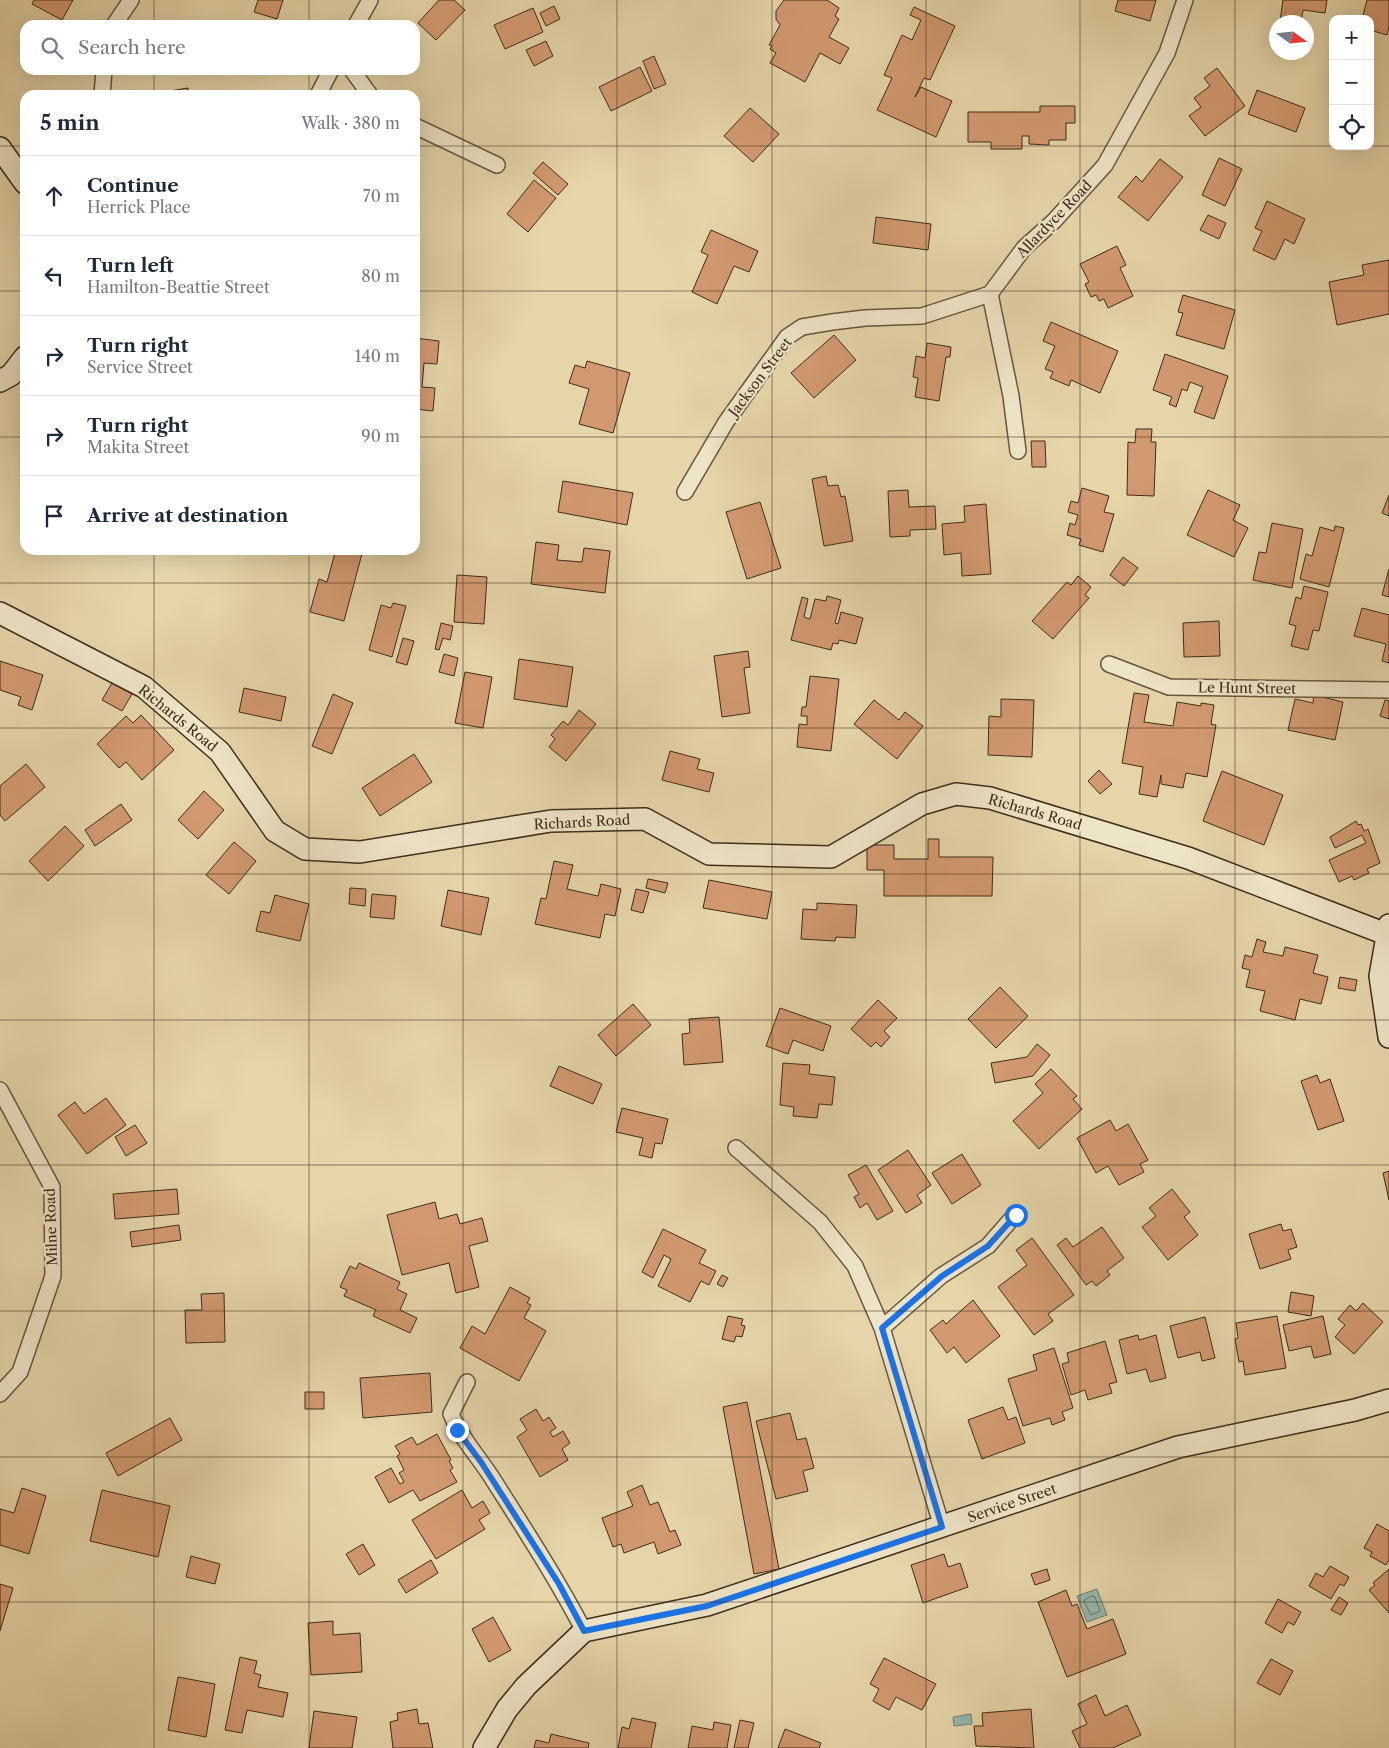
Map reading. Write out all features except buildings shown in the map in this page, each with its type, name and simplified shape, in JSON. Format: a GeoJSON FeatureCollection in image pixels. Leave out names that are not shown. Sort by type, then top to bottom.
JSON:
{"type":"FeatureCollection","features":[{"type":"Feature","properties":{"kind":"street"},"geometry":{"type":"LineString","coordinates":[[117,20],[131,0]]}},
{"type":"Feature","properties":{"kind":"street"},"geometry":{"type":"LineString","coordinates":[[359,20],[370,0]]}},
{"type":"Feature","properties":{"kind":"street","name":"Allardyce Road"},"geometry":{"type":"LineString","coordinates":[[990,294],[1024,248],[1054,221],[1105,165],[1167,53],[1185,0]]}},
{"type":"Feature","properties":{"kind":"street"},"geometry":{"type":"LineString","coordinates":[[102,90],[104,75]]}},
{"type":"Feature","properties":{"kind":"street"},"geometry":{"type":"LineString","coordinates":[[321,90],[328,75]]}},
{"type":"Feature","properties":{"kind":"street"},"geometry":{"type":"LineString","coordinates":[[356,75],[366,90]]}},
{"type":"Feature","properties":{"kind":"street"},"geometry":{"type":"LineString","coordinates":[[420,128],[498,165]]}},
{"type":"Feature","properties":{"kind":"street"},"geometry":{"type":"LineString","coordinates":[[0,148],[20,176]]}},
{"type":"Feature","properties":{"kind":"street"},"geometry":{"type":"LineString","coordinates":[[990,294],[1011,396],[1018,451]]}},
{"type":"Feature","properties":{"kind":"street","name":"Jackson Street"},"geometry":{"type":"LineString","coordinates":[[685,492],[726,422],[787,337],[802,327],[865,318],[922,316],[990,294]]}},
{"type":"Feature","properties":{"kind":"street"},"geometry":{"type":"LineString","coordinates":[[0,381],[11,375],[20,363]]}},
{"type":"Feature","properties":{"kind":"street","name":"Richards Road"},"geometry":{"type":"LineString","coordinates":[[0,613],[144,687],[220,752],[275,831],[305,849],[360,852],[551,821],[645,819],[709,854],[831,857],[922,804],[956,794],[990,798],[1188,858],[1388,929]]}},
{"type":"Feature","properties":{"kind":"street","name":"Le Hunt Street"},"geometry":{"type":"LineString","coordinates":[[1109,664],[1169,687],[1389,690]]}},
{"type":"Feature","properties":{"kind":"street"},"geometry":{"type":"LineString","coordinates":[[1388,929],[1380,976],[1389,1037]]}},
{"type":"Feature","properties":{"kind":"street","name":"Milne Road"},"geometry":{"type":"LineString","coordinates":[[0,1090],[52,1187],[52,1276],[20,1372],[0,1394]]}},
{"type":"Feature","properties":{"kind":"street"},"geometry":{"type":"LineString","coordinates":[[736,1148],[820,1222],[855,1266],[882,1328],[942,1527]]}},
{"type":"Feature","properties":{"kind":"street"},"geometry":{"type":"LineString","coordinates":[[882,1328],[942,1276],[988,1246],[1016,1215]]}},
{"type":"Feature","properties":{"kind":"street"},"geometry":{"type":"LineString","coordinates":[[467,1382],[451,1414],[457,1430],[481,1462],[559,1584],[584,1631],[526,1686],[507,1709],[484,1748]]}},
{"type":"Feature","properties":{"kind":"street","name":"Service Street"},"geometry":{"type":"LineString","coordinates":[[584,1631],[707,1606],[1178,1447],[1355,1410],[1389,1400]]}},
{"type":"Feature","properties":{"kind":"water"},"geometry":{"type":"Polygon","coordinates":[[[1097,1589],[1107,1615],[1087,1622],[1077,1596],[1097,1589]]]}},
{"type":"Feature","properties":{"kind":"water"},"geometry":{"type":"Polygon","coordinates":[[[971,1714],[972,1724],[954,1726],[953,1717],[971,1714]]]}},
{"type":"Feature","properties":{"kind":"route"},"geometry":{"type":"LineString","coordinates":[[457,1430],[495,1482],[517,1520],[559,1584],[584,1631],[707,1606],[942,1527],[882,1328],[942,1276],[988,1246],[1016,1215]]}}]}
